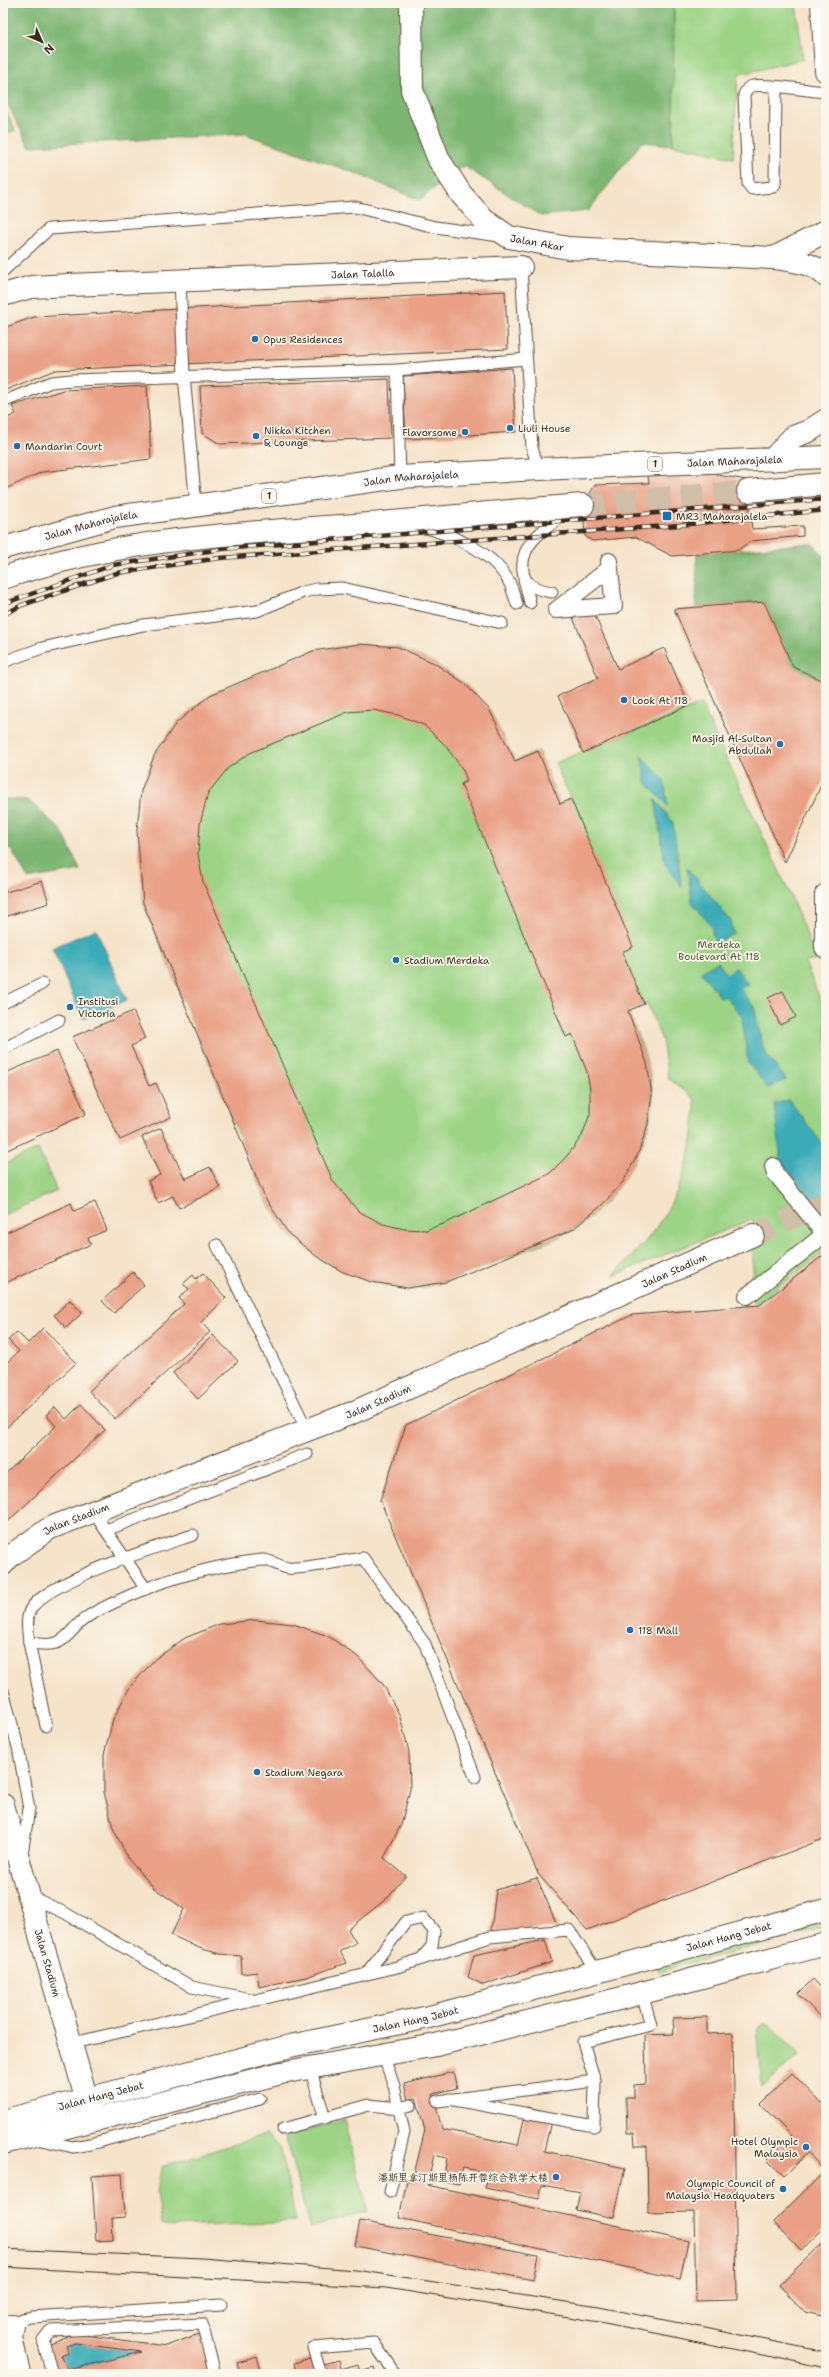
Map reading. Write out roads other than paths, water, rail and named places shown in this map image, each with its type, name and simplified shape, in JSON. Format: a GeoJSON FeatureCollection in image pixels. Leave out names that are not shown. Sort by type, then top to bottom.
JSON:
{"type":"FeatureCollection","features":[{"type":"Feature","properties":{"kind":"main road","name":"Jalan Akar"},"geometry":{"type":"LineString","coordinates":[[411,3],[412,90],[439,160],[460,194],[484,220],[509,237],[568,248],[774,258],[826,232]]}},
{"type":"Feature","properties":{"kind":"main road"},"geometry":{"type":"LineString","coordinates":[[822,3],[826,61]]}},
{"type":"Feature","properties":{"kind":"main road"},"geometry":{"type":"LineString","coordinates":[[774,258],[802,262],[826,276]]}},
{"type":"Feature","properties":{"kind":"main road","name":"Jalan Talalla"},"geometry":{"type":"LineString","coordinates":[[3,295],[31,288],[180,280],[521,267]]}},
{"type":"Feature","properties":{"kind":"main road"},"geometry":{"type":"LineString","coordinates":[[772,460],[793,438],[809,431],[826,420]]}},
{"type":"Feature","properties":{"kind":"main road","name":"Jalan Maharajalela"},"geometry":{"type":"LineString","coordinates":[[3,548],[115,517],[400,477],[539,468],[826,457]]}},
{"type":"Feature","properties":{"kind":"main road"},"geometry":{"type":"LineString","coordinates":[[748,491],[826,484]]}},
{"type":"Feature","properties":{"kind":"main road"},"geometry":{"type":"LineString","coordinates":[[3,578],[47,563],[119,547],[202,536],[579,506]]}},
{"type":"Feature","properties":{"kind":"main road"},"geometry":{"type":"LineString","coordinates":[[3,592],[47,563]]}},
{"type":"Feature","properties":{"kind":"main road"},"geometry":{"type":"LineString","coordinates":[[826,895],[826,947]]}},
{"type":"Feature","properties":{"kind":"main road","name":"Jalan Stadium"},"geometry":{"type":"LineString","coordinates":[[3,1564],[10,1556],[50,1528],[352,1412],[753,1235]]}},
{"type":"Feature","properties":{"kind":"main road","name":"Jalan Stadium"},"geometry":{"type":"LineString","coordinates":[[3,1805],[69,2044],[93,2121]]}},
{"type":"Feature","properties":{"kind":"main road","name":"Jalan Hang Jebat"},"geometry":{"type":"LineString","coordinates":[[3,2121],[86,2098],[290,2046],[429,2017],[826,1910]]}},
{"type":"Feature","properties":{"kind":"main road"},"geometry":{"type":"LineString","coordinates":[[3,2144],[281,2073],[436,2045],[642,1993],[826,1944]]}},
{"type":"Feature","properties":{"kind":"main road"},"geometry":{"type":"LineString","coordinates":[[13,2326],[11,2337],[19,2374]]}},
{"type":"Feature","properties":{"kind":"street"},"geometry":{"type":"LineString","coordinates":[[747,1296],[825,1233],[789,1199],[775,1173],[773,1166]]}},
{"type":"Feature","properties":{"kind":"lane"},"geometry":{"type":"LineString","coordinates":[[776,88],[775,184],[773,187],[752,189],[748,184],[744,96],[747,89],[752,86],[826,92]]}},
{"type":"Feature","properties":{"kind":"lane"},"geometry":{"type":"LineString","coordinates":[[3,271],[49,228],[355,207],[435,227],[509,237]]}},
{"type":"Feature","properties":{"kind":"lane","name":"Jalan Talalla"},"geometry":{"type":"LineString","coordinates":[[521,267],[532,448],[539,468]]}},
{"type":"Feature","properties":{"kind":"lane"},"geometry":{"type":"LineString","coordinates":[[180,280],[184,375],[196,506]]}},
{"type":"Feature","properties":{"kind":"lane"},"geometry":{"type":"LineString","coordinates":[[3,402],[51,382],[184,375],[397,370],[526,359]]}},
{"type":"Feature","properties":{"kind":"lane"},"geometry":{"type":"LineString","coordinates":[[397,370],[400,477]]}},
{"type":"Feature","properties":{"kind":"lane"},"geometry":{"type":"LineString","coordinates":[[530,603],[523,577],[521,560],[529,543],[579,506]]}},
{"type":"Feature","properties":{"kind":"lane"},"geometry":{"type":"LineString","coordinates":[[403,521],[443,533],[476,548],[494,563],[509,582],[517,604]]}},
{"type":"Feature","properties":{"kind":"lane"},"geometry":{"type":"LineString","coordinates":[[509,582],[523,577]]}},
{"type":"Feature","properties":{"kind":"lane"},"geometry":{"type":"LineString","coordinates":[[523,577],[532,586],[552,592]]}},
{"type":"Feature","properties":{"kind":"lane"},"geometry":{"type":"LineString","coordinates":[[3,662],[42,648],[143,625],[258,611],[317,589],[342,588],[502,623]]}},
{"type":"Feature","properties":{"kind":"lane"},"geometry":{"type":"LineString","coordinates":[[3,1003],[42,984]]}},
{"type":"Feature","properties":{"kind":"lane"},"geometry":{"type":"LineString","coordinates":[[3,1049],[59,1020]]}},
{"type":"Feature","properties":{"kind":"lane"},"geometry":{"type":"LineString","coordinates":[[217,1245],[307,1430]]}},
{"type":"Feature","properties":{"kind":"lane"},"geometry":{"type":"LineString","coordinates":[[106,1530],[307,1454]]}},
{"type":"Feature","properties":{"kind":"lane"},"geometry":{"type":"LineString","coordinates":[[96,1510],[106,1530],[146,1589]]}},
{"type":"Feature","properties":{"kind":"lane"},"geometry":{"type":"LineString","coordinates":[[46,1726],[29,1642],[28,1614],[41,1598],[54,1589],[124,1558],[192,1536]]}},
{"type":"Feature","properties":{"kind":"lane"},"geometry":{"type":"LineString","coordinates":[[29,1642],[43,1646],[55,1644],[68,1637],[80,1622],[91,1614],[146,1589],[201,1572],[264,1560],[288,1569],[362,1558],[425,1644],[475,1777]]}},
{"type":"Feature","properties":{"kind":"lane"},"geometry":{"type":"LineString","coordinates":[[3,1691],[18,1747],[29,1809],[20,1868]]}},
{"type":"Feature","properties":{"kind":"lane"},"geometry":{"type":"LineString","coordinates":[[28,1895],[65,1913],[192,1987],[254,2000]]}},
{"type":"Feature","properties":{"kind":"lane"},"geometry":{"type":"LineString","coordinates":[[365,1975],[406,1922],[423,1918],[434,1931],[432,1946],[420,1959]]}},
{"type":"Feature","properties":{"kind":"lane"},"geometry":{"type":"LineString","coordinates":[[69,2044],[365,1975],[490,1937],[569,1930],[597,1972]]}},
{"type":"Feature","properties":{"kind":"lane"},"geometry":{"type":"LineString","coordinates":[[595,2081],[444,2100],[594,2126],[595,2081],[583,2042],[651,2025],[642,1993]]}},
{"type":"Feature","properties":{"kind":"lane"},"geometry":{"type":"LineString","coordinates":[[383,2054],[394,2086],[404,2132],[390,2192]]}},
{"type":"Feature","properties":{"kind":"lane"},"geometry":{"type":"LineString","coordinates":[[310,2068],[325,2118]]}},
{"type":"Feature","properties":{"kind":"lane"},"geometry":{"type":"LineString","coordinates":[[30,2138],[73,2146],[90,2144],[260,2100]]}},
{"type":"Feature","properties":{"kind":"lane"},"geometry":{"type":"LineString","coordinates":[[283,2129],[369,2105],[399,2108],[411,2106]]}},
{"type":"Feature","properties":{"kind":"lane"},"geometry":{"type":"LineString","coordinates":[[13,2326],[22,2318],[31,2317],[221,2306]]}},
{"type":"Feature","properties":{"kind":"lane"},"geometry":{"type":"LineString","coordinates":[[52,2374],[43,2340],[50,2331],[202,2324],[216,2374]]}},
{"type":"Feature","properties":{"kind":"lane"},"geometry":{"type":"LineString","coordinates":[[321,2374],[313,2348],[374,2343],[395,2374]]}},
{"type":"Feature","properties":{"kind":"water"},"geometry":{"type":"Polygon","coordinates":[[[641,755],[664,780],[668,806],[646,783],[641,755]]]}},
{"type":"Feature","properties":{"kind":"water"},"geometry":{"type":"Polygon","coordinates":[[[655,799],[673,822],[682,887],[665,864],[655,799]]]}},
{"type":"Feature","properties":{"kind":"water"},"geometry":{"type":"Polygon","coordinates":[[[687,867],[731,921],[734,934],[715,943],[711,926],[692,902],[687,867]]]}},
{"type":"Feature","properties":{"kind":"water"},"geometry":{"type":"Polygon","coordinates":[[[96,929],[127,1000],[83,1019],[52,948],[96,929]]]}},
{"type":"Feature","properties":{"kind":"water"},"geometry":{"type":"Polygon","coordinates":[[[718,962],[726,974],[736,968],[748,984],[740,989],[754,1007],[764,1051],[786,1080],[768,1088],[748,1063],[742,1017],[725,996],[721,998],[701,972],[718,962]]]}},
{"type":"Feature","properties":{"kind":"water"},"geometry":{"type":"Polygon","coordinates":[[[789,1100],[824,1146],[826,1218],[781,1161],[774,1104],[789,1100]]]}},
{"type":"Feature","properties":{"kind":"water"},"geometry":{"type":"Polygon","coordinates":[[[75,2343],[141,2352],[68,2370],[61,2355],[68,2352],[66,2346],[75,2343]]]}},
{"type":"Feature","properties":{"kind":"tunnel"},"geometry":{"type":"LineString","coordinates":[[583,505],[748,491]]}},
{"type":"Feature","properties":{"kind":"tunnel"},"geometry":{"type":"LineString","coordinates":[[753,1235],[826,1203]]}},
{"type":"Feature","properties":{"kind":"tram line"},"geometry":{"type":"LineString","coordinates":[[3,2249],[202,2258],[356,2270],[599,2307],[826,2352]]}},
{"type":"Feature","properties":{"kind":"tram line"},"geometry":{"type":"LineString","coordinates":[[3,2267],[386,2288],[600,2322],[826,2368]]}},
{"type":"Feature","properties":{"kind":"railway"},"geometry":{"type":"LineString","coordinates":[[3,604],[113,565],[222,549],[826,499]]}},
{"type":"Feature","properties":{"kind":"railway"},"geometry":{"type":"LineString","coordinates":[[3,615],[22,605],[117,573],[220,558],[680,525],[826,510]]}},
{"type":"Feature","properties":{"kind":"place","name":"Opus Residences"},"geometry":{"type":"Point","coordinates":[255,339]}},
{"type":"Feature","properties":{"kind":"place","name":"Liuli House"},"geometry":{"type":"Point","coordinates":[510,428]}},
{"type":"Feature","properties":{"kind":"place","name":"Flavorsome"},"geometry":{"type":"Point","coordinates":[465,432]}},
{"type":"Feature","properties":{"kind":"place","name":"Nikka Kitchen & Lounge"},"geometry":{"type":"Point","coordinates":[256,436]}},
{"type":"Feature","properties":{"kind":"place","name":"Mandarin Court"},"geometry":{"type":"Point","coordinates":[17,446]}},
{"type":"Feature","properties":{"kind":"place","name":"MR3 Maharajalela"},"geometry":{"type":"Point","coordinates":[667,516]}},
{"type":"Feature","properties":{"kind":"place","name":"Look At 118"},"geometry":{"type":"Point","coordinates":[624,700]}},
{"type":"Feature","properties":{"kind":"place","name":"Masjid Al-Sultan Abdullah"},"geometry":{"type":"Point","coordinates":[780,744]}},
{"type":"Feature","properties":{"kind":"place","name":"Stadium Merdeka"},"geometry":{"type":"Point","coordinates":[396,960]}},
{"type":"Feature","properties":{"kind":"place","name":"Institusi Victoria"},"geometry":{"type":"Point","coordinates":[70,1007]}},
{"type":"Feature","properties":{"kind":"place","name":"118 Mall"},"geometry":{"type":"Point","coordinates":[630,1630]}},
{"type":"Feature","properties":{"kind":"place","name":"Stadium Negara"},"geometry":{"type":"Point","coordinates":[257,1772]}},
{"type":"Feature","properties":{"kind":"place","name":"Hotel Olympic Malaysia"},"geometry":{"type":"Point","coordinates":[806,2147]}},
{"type":"Feature","properties":{"kind":"place","name":"潘斯里拿汀斯里杨陈开蓉综合教学大楼"},"geometry":{"type":"Point","coordinates":[556,2177]}},
{"type":"Feature","properties":{"kind":"place","name":"Olympic Council of Malaysia Headquaters"},"geometry":{"type":"Point","coordinates":[783,2189]}},
{"type":"Feature","properties":{"kind":"park label","name":"Merdeka Boulevard At 118"},"geometry":{"type":"Point","coordinates":[719,950]}}]}
